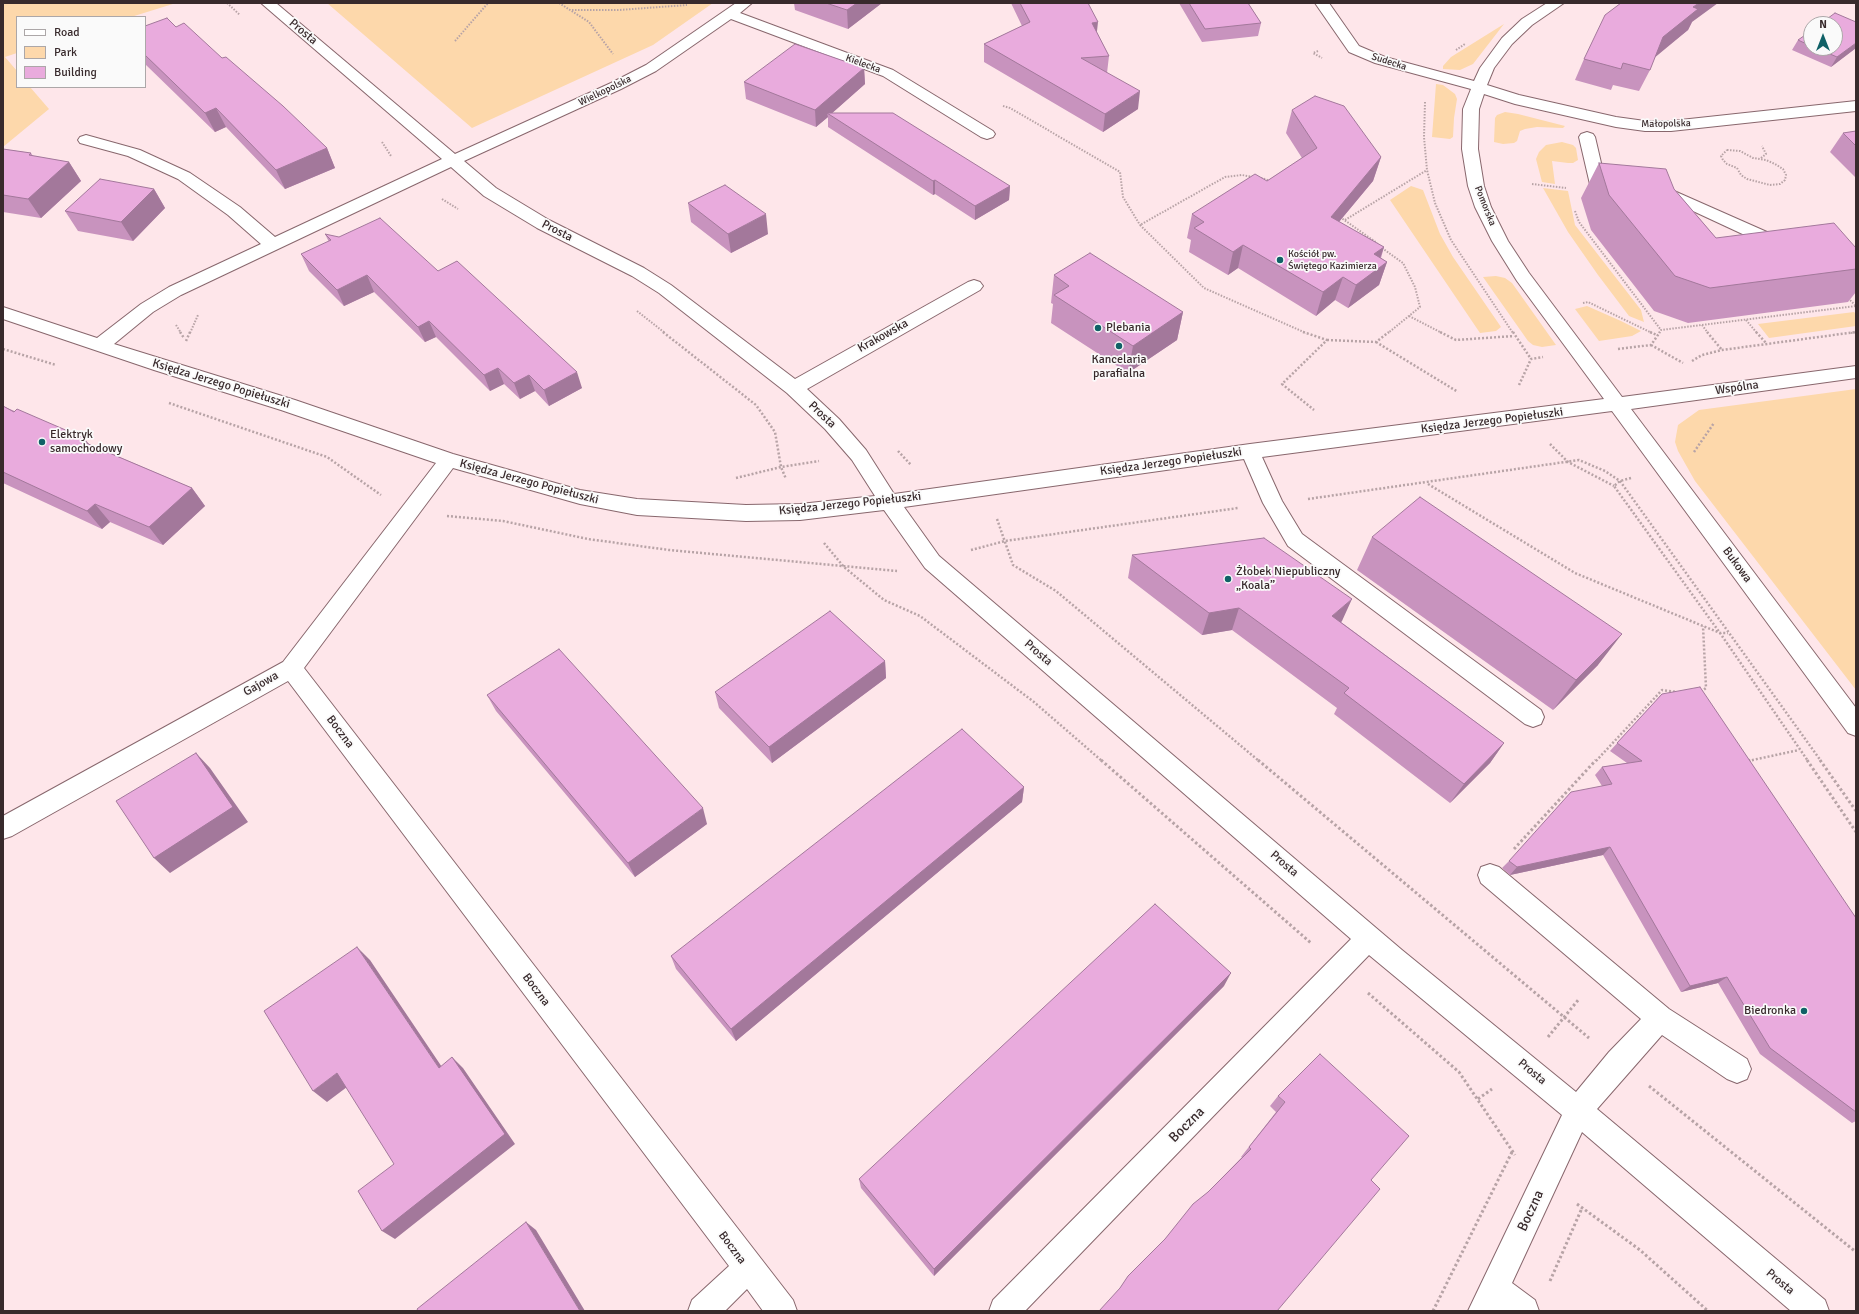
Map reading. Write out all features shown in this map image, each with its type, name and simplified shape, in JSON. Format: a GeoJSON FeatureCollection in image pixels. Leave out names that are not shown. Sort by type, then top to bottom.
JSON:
{"type":"FeatureCollection","features":[{"type":"Feature","properties":{"kind":"street","name":"Prosta"},"geometry":{"type":"LineString","coordinates":[[268,3],[490,192],[507,204],[543,224],[638,272],[666,289],[794,388],[832,424],[859,454],[889,502],[932,562],[1370,937],[1393,959],[1578,1111],[1814,1311]]}},
{"type":"Feature","properties":{"kind":"street","name":"Wielkopolska"},"geometry":{"type":"LineString","coordinates":[[454,160],[616,86],[651,68],[745,3]]}},
{"type":"Feature","properties":{"kind":"street","name":"Sudecka"},"geometry":{"type":"LineString","coordinates":[[1322,3],[1354,49],[1380,60],[1479,87]]}},
{"type":"Feature","properties":{"kind":"street","name":"Pomorska"},"geometry":{"type":"LineString","coordinates":[[1557,3],[1527,22],[1507,41],[1487,68],[1471,109],[1470,149],[1476,186],[1483,207],[1500,242],[1523,277],[1618,404]]}},
{"type":"Feature","properties":{"kind":"street","name":"Kielecka"},"geometry":{"type":"LineString","coordinates":[[729,14],[888,73],[987,134]]}},
{"type":"Feature","properties":{"kind":"street","name":"Małopolska"},"geometry":{"type":"LineString","coordinates":[[1479,87],[1515,99],[1616,122],[1645,126],[1671,126],[1856,106]]}},
{"type":"Feature","properties":{"kind":"street"},"geometry":{"type":"LineString","coordinates":[[1586,137],[1600,193]]}},
{"type":"Feature","properties":{"kind":"street"},"geometry":{"type":"LineString","coordinates":[[86,140],[134,153],[184,176],[234,211],[272,244]]}},
{"type":"Feature","properties":{"kind":"street"},"geometry":{"type":"LineString","coordinates":[[100,345],[147,308],[175,291],[272,244],[454,160]]}},
{"type":"Feature","properties":{"kind":"street"},"geometry":{"type":"LineString","coordinates":[[1652,186],[1778,240],[1739,244]]}},
{"type":"Feature","properties":{"kind":"street","name":"Krakowska"},"geometry":{"type":"LineString","coordinates":[[794,388],[974,286]]}},
{"type":"Feature","properties":{"kind":"street","name":"Księdza Jerzego Popiełuszki"},"geometry":{"type":"LineString","coordinates":[[3,313],[288,405],[449,460],[580,497],[637,507],[746,513],[800,512],[889,502],[1250,451],[1618,404]]}},
{"type":"Feature","properties":{"kind":"street","name":"Wspólna"},"geometry":{"type":"LineString","coordinates":[[1618,404],[1856,372]]}},
{"type":"Feature","properties":{"kind":"street","name":"Bukowa"},"geometry":{"type":"LineString","coordinates":[[1618,404],[1856,726]]}},
{"type":"Feature","properties":{"kind":"street"},"geometry":{"type":"LineString","coordinates":[[1250,451],[1273,503],[1295,540],[1533,717]]}},
{"type":"Feature","properties":{"kind":"street","name":"Gajowa"},"geometry":{"type":"LineString","coordinates":[[3,828],[291,668],[449,460]]}},
{"type":"Feature","properties":{"kind":"street","name":"Boczna"},"geometry":{"type":"LineString","coordinates":[[291,668],[782,1311]]}},
{"type":"Feature","properties":{"kind":"street"},"geometry":{"type":"LineString","coordinates":[[1490,875],[1660,1018],[1737,1069]]}},
{"type":"Feature","properties":{"kind":"street","name":"Boczna"},"geometry":{"type":"LineString","coordinates":[[1004,1311],[1370,937]]}},
{"type":"Feature","properties":{"kind":"street","name":"Boczna"},"geometry":{"type":"LineString","coordinates":[[1488,1300],[1578,1111],[1618,1062],[1660,1018]]}},
{"type":"Feature","properties":{"kind":"street"},"geometry":{"type":"LineString","coordinates":[[703,1311],[748,1268]]}},
{"type":"Feature","properties":{"kind":"street"},"geometry":{"type":"LineString","coordinates":[[1488,1300],[1524,1311]]}},
{"type":"Feature","properties":{"kind":"path"},"geometry":{"type":"LineString","coordinates":[[227,3],[245,19]]}},
{"type":"Feature","properties":{"kind":"path"},"geometry":{"type":"LineString","coordinates":[[455,41],[488,3]]}},
{"type":"Feature","properties":{"kind":"path"},"geometry":{"type":"LineString","coordinates":[[559,3],[589,22],[616,58]]}},
{"type":"Feature","properties":{"kind":"path"},"geometry":{"type":"LineString","coordinates":[[572,10],[619,10],[690,5]]}},
{"type":"Feature","properties":{"kind":"path"},"geometry":{"type":"LineString","coordinates":[[381,140],[393,159],[414,178],[435,196],[464,212]]}},
{"type":"Feature","properties":{"kind":"path"},"geometry":{"type":"LineString","coordinates":[[1733,150],[1747,153],[1753,158],[1766,160],[1783,169],[1786,175],[1785,180],[1775,185],[1754,182],[1741,175],[1737,168],[1728,164],[1721,156],[1723,153],[1733,150]]}},
{"type":"Feature","properties":{"kind":"path"},"geometry":{"type":"LineString","coordinates":[[1345,220],[1427,170]]}},
{"type":"Feature","properties":{"kind":"path"},"geometry":{"type":"LineString","coordinates":[[1120,172],[1123,197],[1140,225],[1204,288],[1298,330],[1327,340],[1376,342],[1450,388]]}},
{"type":"Feature","properties":{"kind":"path"},"geometry":{"type":"LineString","coordinates":[[1140,225],[1225,177],[1242,175],[1274,182]]}},
{"type":"Feature","properties":{"kind":"path"},"geometry":{"type":"LineString","coordinates":[[1532,184],[1571,188]]}},
{"type":"Feature","properties":{"kind":"path"},"geometry":{"type":"LineString","coordinates":[[1575,210],[1579,222],[1661,330]]}},
{"type":"Feature","properties":{"kind":"path"},"geometry":{"type":"LineString","coordinates":[[1338,216],[1403,263],[1415,287],[1420,307],[1376,342]]}},
{"type":"Feature","properties":{"kind":"path"},"geometry":{"type":"LineString","coordinates":[[1845,295],[1856,306]]}},
{"type":"Feature","properties":{"kind":"path"},"geometry":{"type":"LineString","coordinates":[[1581,304],[1588,302],[1658,335]]}},
{"type":"Feature","properties":{"kind":"path"},"geometry":{"type":"LineString","coordinates":[[1661,330],[1856,306]]}},
{"type":"Feature","properties":{"kind":"path"},"geometry":{"type":"LineString","coordinates":[[147,308],[172,317],[186,342]]}},
{"type":"Feature","properties":{"kind":"path"},"geometry":{"type":"LineString","coordinates":[[636,310],[756,405],[775,432],[781,467],[800,512],[844,567],[884,600],[920,616],[1034,702],[1459,1072],[1512,1152],[1582,1208],[1640,1250],[1708,1311]]}},
{"type":"Feature","properties":{"kind":"path"},"geometry":{"type":"LineString","coordinates":[[1409,316],[1456,340],[1515,336]]}},
{"type":"Feature","properties":{"kind":"path"},"geometry":{"type":"LineString","coordinates":[[1746,320],[1766,343]]}},
{"type":"Feature","properties":{"kind":"path"},"geometry":{"type":"LineString","coordinates":[[1702,326],[1722,350]]}},
{"type":"Feature","properties":{"kind":"path"},"geometry":{"type":"LineString","coordinates":[[1651,345],[1661,330]]}},
{"type":"Feature","properties":{"kind":"path"},"geometry":{"type":"LineString","coordinates":[[1616,349],[1651,345],[1686,364],[1702,355],[1722,350],[1856,332]]}},
{"type":"Feature","properties":{"kind":"path"},"geometry":{"type":"LineString","coordinates":[[1312,408],[1282,384],[1327,340]]}},
{"type":"Feature","properties":{"kind":"path"},"geometry":{"type":"LineString","coordinates":[[735,478],[781,467],[897,449],[909,465],[916,466]]}},
{"type":"Feature","properties":{"kind":"path"},"geometry":{"type":"LineString","coordinates":[[1579,460],[1605,471],[1620,481],[1856,811]]}},
{"type":"Feature","properties":{"kind":"path"},"geometry":{"type":"LineString","coordinates":[[1665,468],[1620,481],[1614,486],[1720,633],[1798,750],[1856,832]]}},
{"type":"Feature","properties":{"kind":"path"},"geometry":{"type":"LineString","coordinates":[[1427,483],[1575,573],[1720,633],[1728,633]]}},
{"type":"Feature","properties":{"kind":"path"},"geometry":{"type":"LineString","coordinates":[[1005,541],[1013,565],[1062,596],[1618,1062],[1856,1252]]}},
{"type":"Feature","properties":{"kind":"path"},"geometry":{"type":"LineString","coordinates":[[1699,694],[1706,688],[1703,626]]}},
{"type":"Feature","properties":{"kind":"path"},"geometry":{"type":"LineString","coordinates":[[1490,875],[1662,690],[1684,693]]}},
{"type":"Feature","properties":{"kind":"path"},"geometry":{"type":"LineString","coordinates":[[1744,762],[1798,750]]}},
{"type":"Feature","properties":{"kind":"path"},"geometry":{"type":"LineString","coordinates":[[1433,1311],[1512,1152]]}},
{"type":"Feature","properties":{"kind":"path"},"geometry":{"type":"LineString","coordinates":[[1549,1284],[1582,1208]]}},
{"type":"Feature","properties":{"kind":"green space"},"geometry":{"type":"Polygon","coordinates":[[[3,3],[176,3],[134,16],[16,16],[16,53],[5,57],[16,70],[16,88],[31,88],[49,109],[3,147],[3,3]]]}},
{"type":"Feature","properties":{"kind":"green space"},"geometry":{"type":"Polygon","coordinates":[[[327,3],[713,3],[653,45],[472,128],[327,3]]]}},
{"type":"Feature","properties":{"kind":"green space"},"geometry":{"type":"Polygon","coordinates":[[[1504,24],[1473,64],[1460,70],[1443,69],[1443,66],[1451,57],[1504,24]]]}},
{"type":"Feature","properties":{"kind":"green space"},"geometry":{"type":"Polygon","coordinates":[[[1436,84],[1443,85],[1455,94],[1457,99],[1453,137],[1450,139],[1432,137],[1436,84]]]}},
{"type":"Feature","properties":{"kind":"green space"},"geometry":{"type":"Polygon","coordinates":[[[1505,112],[1565,126],[1563,128],[1537,127],[1525,129],[1520,131],[1517,141],[1514,143],[1503,144],[1494,142],[1495,118],[1497,115],[1505,112]]]}},
{"type":"Feature","properties":{"kind":"green space"},"geometry":{"type":"Polygon","coordinates":[[[1562,142],[1573,145],[1576,148],[1578,160],[1573,163],[1552,161],[1555,184],[1542,182],[1536,159],[1539,152],[1546,145],[1562,142]]]}},
{"type":"Feature","properties":{"kind":"green space"},"geometry":{"type":"Polygon","coordinates":[[[1411,186],[1423,190],[1440,234],[1453,257],[1501,327],[1496,331],[1480,333],[1390,200],[1411,186]]]}},
{"type":"Feature","properties":{"kind":"green space"},"geometry":{"type":"Polygon","coordinates":[[[1543,188],[1568,191],[1575,225],[1641,310],[1644,322],[1629,316],[1598,275],[1568,232],[1543,188]]]}},
{"type":"Feature","properties":{"kind":"green space"},"geometry":{"type":"Polygon","coordinates":[[[1496,276],[1505,278],[1512,283],[1556,345],[1542,347],[1533,345],[1528,341],[1483,277],[1496,276]]]}},
{"type":"Feature","properties":{"kind":"green space"},"geometry":{"type":"Polygon","coordinates":[[[1587,306],[1641,331],[1632,336],[1599,341],[1575,309],[1587,306]]]}},
{"type":"Feature","properties":{"kind":"green space"},"geometry":{"type":"Polygon","coordinates":[[[1854,312],[1856,314],[1856,326],[1769,338],[1758,324],[1854,312]]]}},
{"type":"Feature","properties":{"kind":"green space"},"geometry":{"type":"Polygon","coordinates":[[[1856,389],[1856,690],[1695,481],[1678,451],[1675,442],[1678,425],[1699,410],[1856,389]]]}},
{"type":"Feature","properties":{"kind":"building"},"geometry":{"type":"Polygon","coordinates":[[[826,3],[857,3],[847,10],[826,3]]]}},
{"type":"Feature","properties":{"kind":"building"},"geometry":{"type":"Polygon","coordinates":[[[1020,3],[1088,3],[1098,22],[1092,23],[1109,56],[1081,58],[1140,91],[1105,114],[984,44],[1030,22],[1020,3]]]}},
{"type":"Feature","properties":{"kind":"building"},"geometry":{"type":"Polygon","coordinates":[[[1189,3],[1248,3],[1261,23],[1205,29],[1189,3]]]}},
{"type":"Feature","properties":{"kind":"building"},"geometry":{"type":"Polygon","coordinates":[[[1621,3],[1699,3],[1693,7],[1698,9],[1663,37],[1650,70],[1623,63],[1621,69],[1584,59],[1605,15],[1621,3]]]}},
{"type":"Feature","properties":{"kind":"building"},"geometry":{"type":"Polygon","coordinates":[[[1835,13],[1842,16],[1831,16],[1835,13]]]}},
{"type":"Feature","properties":{"kind":"building"},"geometry":{"type":"Polygon","coordinates":[[[1843,16],[1856,22],[1856,43],[1843,53],[1843,16]]]}},
{"type":"Feature","properties":{"kind":"building"},"geometry":{"type":"Polygon","coordinates":[[[167,18],[176,27],[184,23],[222,58],[226,57],[283,106],[327,148],[276,170],[216,108],[205,113],[146,56],[146,26],[167,18]]]}},
{"type":"Feature","properties":{"kind":"building"},"geometry":{"type":"Polygon","coordinates":[[[1803,37],[1803,42],[1798,40],[1803,37]]]}},
{"type":"Feature","properties":{"kind":"building"},"geometry":{"type":"Polygon","coordinates":[[[795,44],[864,68],[815,110],[744,82],[795,44]]]}},
{"type":"Feature","properties":{"kind":"building"},"geometry":{"type":"Polygon","coordinates":[[[1315,96],[1344,106],[1381,157],[1331,217],[1384,247],[1374,254],[1387,262],[1356,285],[1343,277],[1323,292],[1243,245],[1233,252],[1194,228],[1204,222],[1192,214],[1255,174],[1267,181],[1317,148],[1292,110],[1315,96]]]}},
{"type":"Feature","properties":{"kind":"building"},"geometry":{"type":"Polygon","coordinates":[[[827,113],[893,113],[1010,186],[975,206],[827,113]]]}},
{"type":"Feature","properties":{"kind":"building"},"geometry":{"type":"Polygon","coordinates":[[[1856,131],[1856,146],[1843,133],[1856,131]]]}},
{"type":"Feature","properties":{"kind":"building"},"geometry":{"type":"Polygon","coordinates":[[[3,149],[31,153],[29,155],[69,162],[28,199],[3,195],[3,149]]]}},
{"type":"Feature","properties":{"kind":"building"},"geometry":{"type":"Polygon","coordinates":[[[1599,163],[1666,169],[1674,189],[1716,238],[1834,223],[1856,248],[1856,269],[1710,288],[1675,276],[1609,195],[1599,163]]]}},
{"type":"Feature","properties":{"kind":"building"},"geometry":{"type":"Polygon","coordinates":[[[100,179],[154,189],[121,222],[65,211],[100,179]]]}},
{"type":"Feature","properties":{"kind":"building"},"geometry":{"type":"Polygon","coordinates":[[[725,185],[766,214],[728,234],[688,203],[725,185]]]}},
{"type":"Feature","properties":{"kind":"building"},"geometry":{"type":"Polygon","coordinates":[[[380,218],[438,271],[457,261],[577,372],[544,390],[529,375],[514,383],[498,368],[484,375],[429,321],[418,327],[367,275],[337,290],[301,254],[331,240],[325,234],[339,237],[380,218]]]}},
{"type":"Feature","properties":{"kind":"building"},"geometry":{"type":"Polygon","coordinates":[[[1090,253],[1183,312],[1133,346],[1054,295],[1069,286],[1054,275],[1090,253]]]}},
{"type":"Feature","properties":{"kind":"building"},"geometry":{"type":"Polygon","coordinates":[[[3,406],[14,412],[17,409],[84,438],[81,441],[192,488],[149,527],[95,504],[87,511],[3,472],[3,406]]]}},
{"type":"Feature","properties":{"kind":"building"},"geometry":{"type":"Polygon","coordinates":[[[1420,497],[1622,634],[1576,680],[1372,537],[1420,497]]]}},
{"type":"Feature","properties":{"kind":"building"},"geometry":{"type":"Polygon","coordinates":[[[1264,538],[1352,599],[1332,616],[1504,743],[1464,784],[1344,693],[1349,688],[1239,608],[1209,613],[1132,555],[1264,538]]]}},
{"type":"Feature","properties":{"kind":"building"},"geometry":{"type":"Polygon","coordinates":[[[830,611],[885,661],[769,747],[715,692],[830,611]]]}},
{"type":"Feature","properties":{"kind":"building"},"geometry":{"type":"Polygon","coordinates":[[[559,649],[703,808],[628,863],[487,695],[559,649]]]}},
{"type":"Feature","properties":{"kind":"building"},"geometry":{"type":"Polygon","coordinates":[[[1700,687],[1856,918],[1856,1112],[1770,1048],[1727,977],[1690,986],[1610,847],[1517,867],[1509,861],[1571,792],[1612,784],[1602,767],[1642,761],[1617,743],[1662,694],[1700,687]]]}},
{"type":"Feature","properties":{"kind":"building"},"geometry":{"type":"Polygon","coordinates":[[[962,729],[1024,787],[731,1029],[671,956],[962,729]]]}},
{"type":"Feature","properties":{"kind":"building"},"geometry":{"type":"Polygon","coordinates":[[[196,753],[233,807],[154,858],[116,801],[196,753]]]}},
{"type":"Feature","properties":{"kind":"building"},"geometry":{"type":"Polygon","coordinates":[[[1155,904],[1231,973],[934,1269],[859,1179],[1155,904]]]}},
{"type":"Feature","properties":{"kind":"building"},"geometry":{"type":"Polygon","coordinates":[[[357,947],[439,1068],[452,1057],[505,1134],[382,1231],[358,1191],[394,1164],[337,1073],[313,1091],[264,1011],[357,947]]]}},
{"type":"Feature","properties":{"kind":"building"},"geometry":{"type":"Polygon","coordinates":[[[1320,1054],[1409,1136],[1371,1180],[1380,1189],[1277,1311],[1099,1311],[1120,1288],[1128,1276],[1165,1239],[1193,1204],[1208,1192],[1251,1149],[1249,1147],[1285,1102],[1278,1096],[1320,1054]]]}},
{"type":"Feature","properties":{"kind":"building"},"geometry":{"type":"Polygon","coordinates":[[[526,1222],[580,1311],[418,1311],[417,1309],[526,1222]]]}},
{"type":"Feature","properties":{"kind":"place","name":"Kościół pw. Świętego Kazimierza"},"geometry":{"type":"Point","coordinates":[1280,260]}},
{"type":"Feature","properties":{"kind":"place","name":"Plebania"},"geometry":{"type":"Point","coordinates":[1098,328]}},
{"type":"Feature","properties":{"kind":"place","name":"Kancelaria parafialna"},"geometry":{"type":"Point","coordinates":[1119,346]}},
{"type":"Feature","properties":{"kind":"place","name":"Elektryk samochodowy"},"geometry":{"type":"Point","coordinates":[42,442]}},
{"type":"Feature","properties":{"kind":"place","name":"Żłobek Niepubliczny „Koala”"},"geometry":{"type":"Point","coordinates":[1228,579]}},
{"type":"Feature","properties":{"kind":"place","name":"Biedronka"},"geometry":{"type":"Point","coordinates":[1804,1011]}}]}
